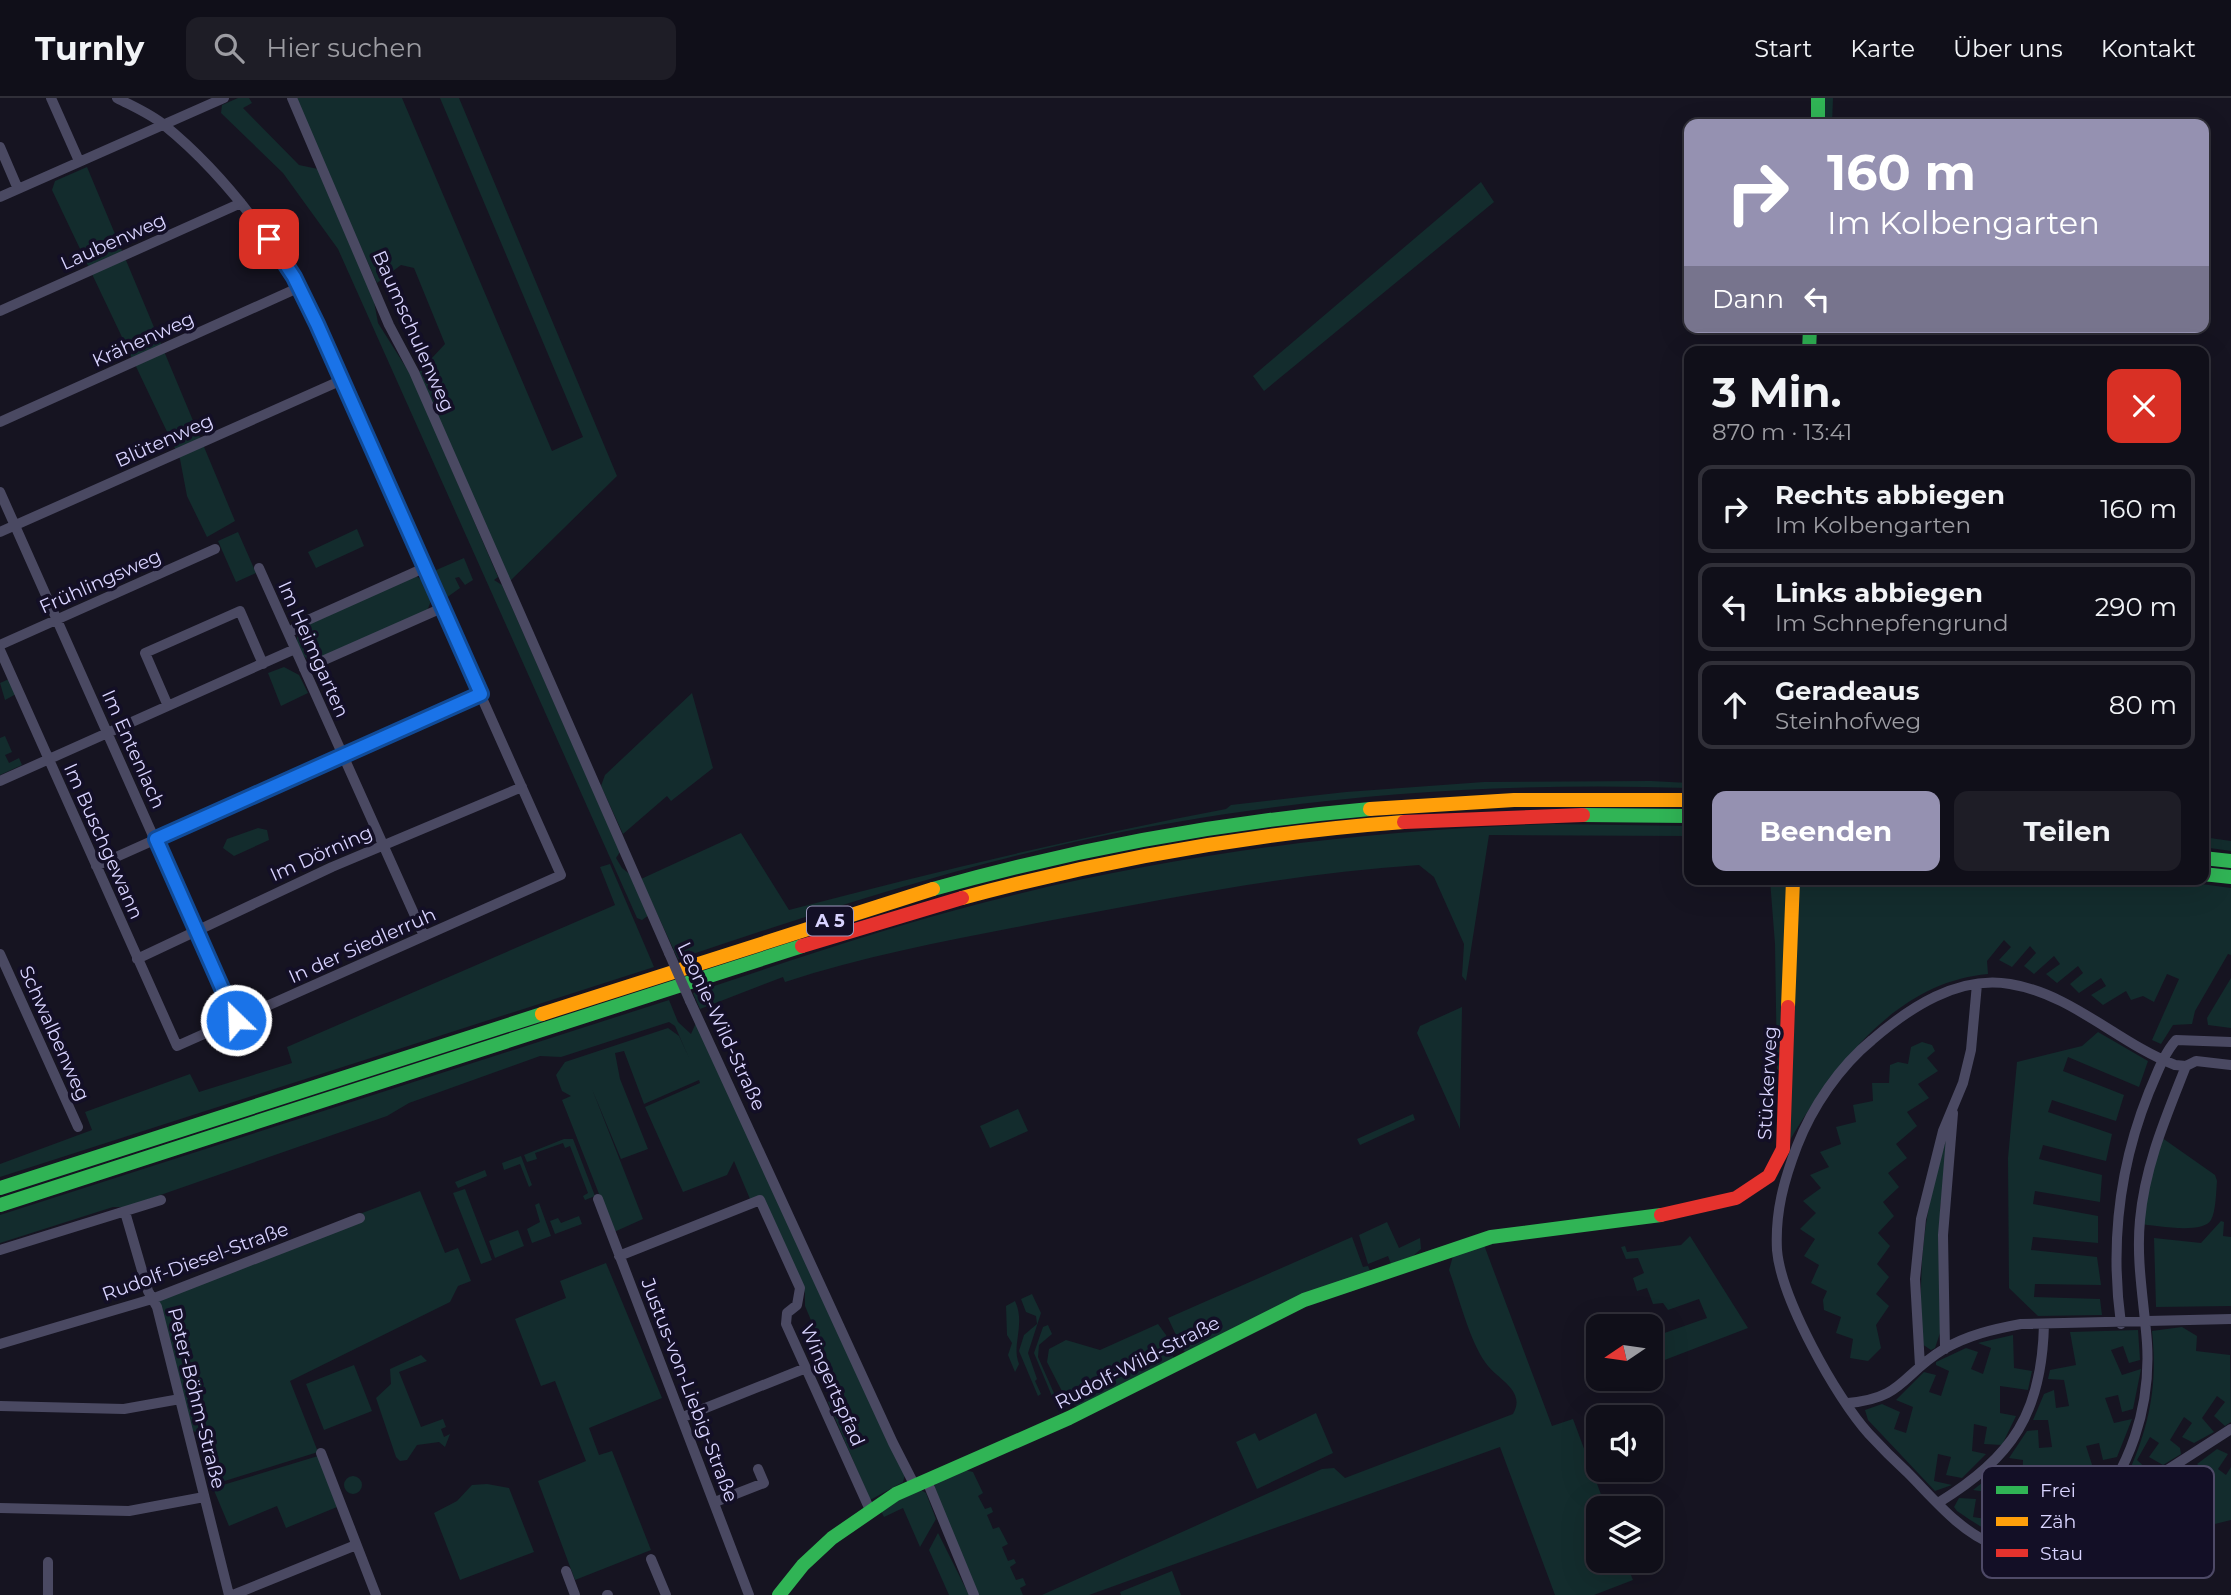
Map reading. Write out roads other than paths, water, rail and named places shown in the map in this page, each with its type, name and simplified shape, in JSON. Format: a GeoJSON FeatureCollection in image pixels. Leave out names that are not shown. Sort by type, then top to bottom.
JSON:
{"type":"FeatureCollection","features":[{"type":"Feature","properties":{"kind":"main road"},"geometry":{"type":"LineString","coordinates":[[1818,98],[1818,119]]}},
{"type":"Feature","properties":{"kind":"main road","name":"A 5"},"geometry":{"type":"LineString","coordinates":[[0,1188],[878,906],[1044,861],[1167,836],[1364,809],[1519,800],[1684,800]]}},
{"type":"Feature","properties":{"kind":"main road","name":"A 5"},"geometry":{"type":"LineString","coordinates":[[0,1205],[891,918],[1048,876],[1180,850],[1354,826],[1522,815],[1684,816]]}},
{"type":"Feature","properties":{"kind":"main road"},"geometry":{"type":"LineString","coordinates":[[2209,859],[2231,862]]}},
{"type":"Feature","properties":{"kind":"main road"},"geometry":{"type":"LineString","coordinates":[[2209,875],[2231,877]]}},
{"type":"Feature","properties":{"kind":"main road","name":"Stückerweg"},"geometry":{"type":"LineString","coordinates":[[1546,1229],[1612,1223],[1683,1212],[1736,1198],[1769,1176],[1783,1149],[1793,885]]}},
{"type":"Feature","properties":{"kind":"main road","name":"Rudolf-Wild-Straße"},"geometry":{"type":"LineString","coordinates":[[779,1595],[793,1574],[870,1510],[921,1484],[1069,1419],[1304,1300],[1491,1237],[1546,1229]]}},
{"type":"Feature","properties":{"kind":"street"},"geometry":{"type":"LineString","coordinates":[[51,98],[79,161]]}},
{"type":"Feature","properties":{"kind":"street"},"geometry":{"type":"LineString","coordinates":[[117,98],[163,123],[241,203],[269,239],[300,288],[522,787]]}},
{"type":"Feature","properties":{"kind":"street"},"geometry":{"type":"LineString","coordinates":[[0,197],[224,98]]}},
{"type":"Feature","properties":{"kind":"street","name":"Baumschulenweg"},"geometry":{"type":"LineString","coordinates":[[292,98],[389,325],[414,373],[505,578]]}},
{"type":"Feature","properties":{"kind":"street"},"geometry":{"type":"LineString","coordinates":[[0,148],[18,189]]}},
{"type":"Feature","properties":{"kind":"street","name":"Laubenweg"},"geometry":{"type":"LineString","coordinates":[[0,311],[241,203]]}},
{"type":"Feature","properties":{"kind":"street","name":"Krähenweg"},"geometry":{"type":"LineString","coordinates":[[0,422],[300,288]]}},
{"type":"Feature","properties":{"kind":"street","name":"Blütenweg"},"geometry":{"type":"LineString","coordinates":[[0,532],[342,380]]}},
{"type":"Feature","properties":{"kind":"street","name":"Im Entenlach"},"geometry":{"type":"LineString","coordinates":[[0,492],[236,1020]]}},
{"type":"Feature","properties":{"kind":"street","name":"Frühlingsweg"},"geometry":{"type":"LineString","coordinates":[[0,647],[215,550]]}},
{"type":"Feature","properties":{"kind":"street","name":"Im Heimgarten"},"geometry":{"type":"LineString","coordinates":[[259,568],[424,936]]}},
{"type":"Feature","properties":{"kind":"street"},"geometry":{"type":"LineString","coordinates":[[289,634],[299,624],[424,568]]}},
{"type":"Feature","properties":{"kind":"street","name":"Leonie-Wild-Straße"},"geometry":{"type":"LineString","coordinates":[[505,578],[690,1001],[893,1443],[921,1484],[974,1595]]}},
{"type":"Feature","properties":{"kind":"street"},"geometry":{"type":"LineString","coordinates":[[304,669],[442,608]]}},
{"type":"Feature","properties":{"kind":"street"},"geometry":{"type":"LineString","coordinates":[[168,706],[145,653],[240,611],[263,664]]}},
{"type":"Feature","properties":{"kind":"street","name":"Im Buschgewann"},"geometry":{"type":"LineString","coordinates":[[0,647],[177,1046]]}},
{"type":"Feature","properties":{"kind":"street"},"geometry":{"type":"LineString","coordinates":[[0,781],[295,649]]}},
{"type":"Feature","properties":{"kind":"street"},"geometry":{"type":"LineString","coordinates":[[96,866],[481,694]]}},
{"type":"Feature","properties":{"kind":"street","name":"Im Dörning"},"geometry":{"type":"LineString","coordinates":[[137,959],[195,929],[522,787]]}},
{"type":"Feature","properties":{"kind":"street","name":"In der Siedlerruh"},"geometry":{"type":"LineString","coordinates":[[177,1046],[561,875],[522,787]]}},
{"type":"Feature","properties":{"kind":"street","name":"Schwalbenweg"},"geometry":{"type":"LineString","coordinates":[[0,954],[78,1127]]}},
{"type":"Feature","properties":{"kind":"street"},"geometry":{"type":"LineString","coordinates":[[1982,1537],[1971,1532],[1938,1503],[1867,1433],[1803,1329],[1782,1275],[1777,1222],[1780,1192],[1805,1126],[1831,1085],[1863,1047],[1910,1011],[1956,988],[1977,984],[2008,983],[2049,996],[2163,1060],[2186,1066],[2196,1061],[2231,1065]]}},
{"type":"Feature","properties":{"kind":"street"},"geometry":{"type":"LineString","coordinates":[[1920,1366],[1915,1279],[1921,1219],[1943,1131],[1953,1109],[1970,1050],[1977,984]]}},
{"type":"Feature","properties":{"kind":"street"},"geometry":{"type":"LineString","coordinates":[[2121,1324],[2116,1252],[2120,1189],[2142,1110],[2172,1044],[2182,1038],[2231,1042]]}},
{"type":"Feature","properties":{"kind":"street"},"geometry":{"type":"LineString","coordinates":[[2121,1466],[2141,1420],[2147,1393],[2145,1321],[2138,1264],[2143,1191],[2158,1135],[2186,1066]]}},
{"type":"Feature","properties":{"kind":"street"},"geometry":{"type":"LineString","coordinates":[[1945,1349],[1943,1235],[1953,1109]]}},
{"type":"Feature","properties":{"kind":"street","name":"Justus-von-Liebig-Straße"},"geometry":{"type":"LineString","coordinates":[[598,1199],[749,1595]]}},
{"type":"Feature","properties":{"kind":"street"},"geometry":{"type":"LineString","coordinates":[[0,1250],[161,1200]]}},
{"type":"Feature","properties":{"kind":"street","name":"Wingertspfad"},"geometry":{"type":"LineString","coordinates":[[619,1256],[760,1200],[800,1288],[797,1305],[787,1313],[786,1324],[870,1510]]}},
{"type":"Feature","properties":{"kind":"street","name":"Peter-Böhm-Straße"},"geometry":{"type":"LineString","coordinates":[[125,1212],[180,1399],[231,1595]]}},
{"type":"Feature","properties":{"kind":"street","name":"Rudolf-Diesel-Straße"},"geometry":{"type":"LineString","coordinates":[[0,1344],[152,1299],[360,1218]]}},
{"type":"Feature","properties":{"kind":"street"},"geometry":{"type":"LineString","coordinates":[[1847,1403],[1890,1394],[1920,1366],[1945,1349],[1992,1330],[2044,1324],[2231,1319]]}},
{"type":"Feature","properties":{"kind":"street"},"geometry":{"type":"LineString","coordinates":[[1991,1466],[2021,1429],[2039,1386],[2044,1324]]}},
{"type":"Feature","properties":{"kind":"street"},"geometry":{"type":"LineString","coordinates":[[683,1417],[806,1368]]}},
{"type":"Feature","properties":{"kind":"street"},"geometry":{"type":"LineString","coordinates":[[0,1406],[124,1409],[180,1399]]}},
{"type":"Feature","properties":{"kind":"street"},"geometry":{"type":"LineString","coordinates":[[2174,1466],[2231,1429]]}},
{"type":"Feature","properties":{"kind":"street"},"geometry":{"type":"LineString","coordinates":[[321,1453],[376,1595]]}},
{"type":"Feature","properties":{"kind":"street"},"geometry":{"type":"LineString","coordinates":[[715,1502],[764,1483],[758,1469]]}},
{"type":"Feature","properties":{"kind":"street"},"geometry":{"type":"LineString","coordinates":[[1938,1503],[1982,1473]]}},
{"type":"Feature","properties":{"kind":"street"},"geometry":{"type":"LineString","coordinates":[[0,1508],[129,1511],[204,1497]]}},
{"type":"Feature","properties":{"kind":"street"},"geometry":{"type":"LineString","coordinates":[[231,1595],[356,1545]]}},
{"type":"Feature","properties":{"kind":"street"},"geometry":{"type":"LineString","coordinates":[[651,1559],[666,1595]]}},
{"type":"Feature","properties":{"kind":"street"},"geometry":{"type":"LineString","coordinates":[[48,1562],[48,1595]]}},
{"type":"Feature","properties":{"kind":"street"},"geometry":{"type":"LineString","coordinates":[[566,1571],[575,1595]]}}]}
